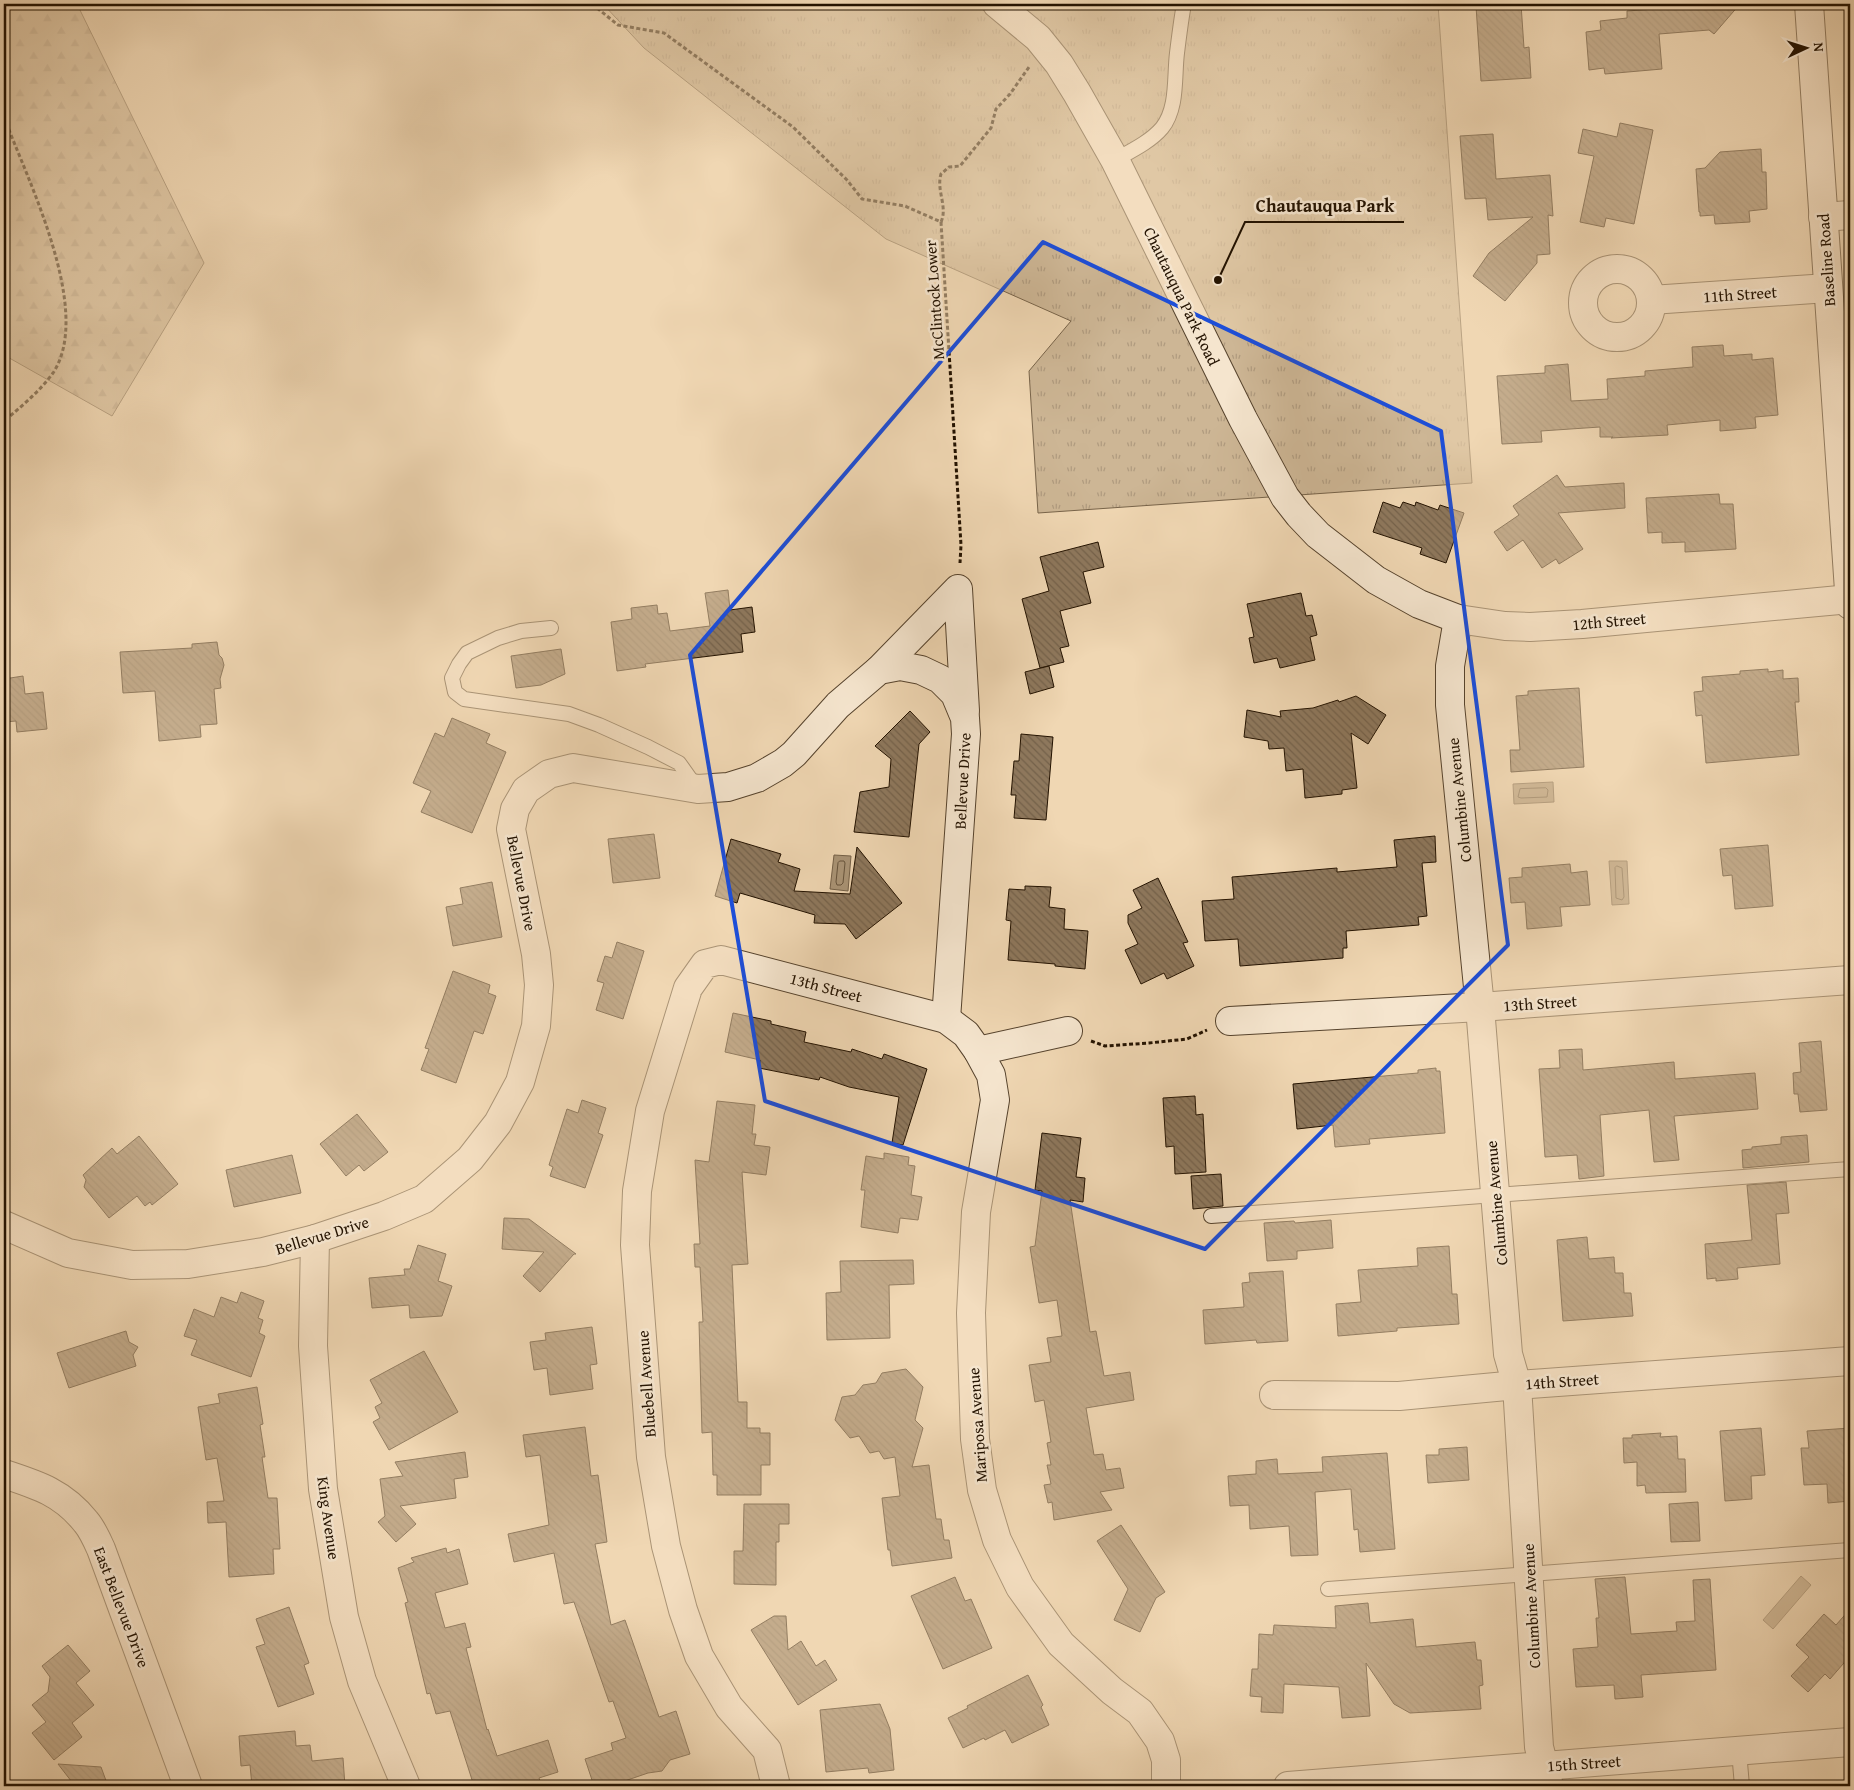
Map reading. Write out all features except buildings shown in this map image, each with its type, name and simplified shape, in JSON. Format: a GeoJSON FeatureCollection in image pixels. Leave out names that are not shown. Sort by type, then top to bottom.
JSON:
{"type":"FeatureCollection","features":[{"type":"Feature","properties":{"kind":"street","name":"Chautauqua Park Road"},"geometry":{"type":"LineString","coordinates":[[997,4],[1023,24],[1046,47],[1070,81],[1115,160],[1243,419],[1285,497],[1318,535],[1376,580]]}},
{"type":"Feature","properties":{"kind":"street","name":"Baseline Road"},"geometry":{"type":"LineString","coordinates":[[1809,4],[1828,288],[1843,406],[1850,606]]}},
{"type":"Feature","properties":{"kind":"street"},"geometry":{"type":"LineString","coordinates":[[1824,217],[1850,215]]}},
{"type":"Feature","properties":{"kind":"street","name":"11th Street"},"geometry":{"type":"LineString","coordinates":[[1652,300],[1828,288]]}},
{"type":"Feature","properties":{"kind":"street","name":"12th Street"},"geometry":{"type":"LineString","coordinates":[[1376,580],[1420,604],[1458,619],[1490,625],[1530,627],[1850,599]]}},
{"type":"Feature","properties":{"kind":"street"},"geometry":{"type":"LineString","coordinates":[[878,670],[958,589]]}},
{"type":"Feature","properties":{"kind":"street"},"geometry":{"type":"LineString","coordinates":[[958,589],[965,718]]}},
{"type":"Feature","properties":{"kind":"street","name":"Columbine Avenue"},"geometry":{"type":"LineString","coordinates":[[1458,619],[1450,666],[1450,705],[1480,1007],[1508,1354],[1517,1384],[1538,1748],[1546,1776]]}},
{"type":"Feature","properties":{"kind":"street","name":"Bellevue Drive"},"geometry":{"type":"LineString","coordinates":[[4,1225],[68,1253],[132,1265],[188,1264],[263,1252],[315,1239],[384,1216],[424,1199],[470,1159],[498,1123],[520,1082],[536,1026],[539,985],[536,954],[511,829],[515,809],[526,790],[550,774],[573,768],[698,789],[728,787],[757,778],[783,763],[794,754],[838,705],[878,670],[900,666],[921,670],[940,679],[955,694],[965,718],[966,734],[946,1019]]}},
{"type":"Feature","properties":{"kind":"street","name":"13th Street"},"geometry":{"type":"LineString","coordinates":[[705,964],[721,960],[946,1019]]}},
{"type":"Feature","properties":{"kind":"street","name":"Bluebell Avenue"},"geometry":{"type":"LineString","coordinates":[[705,964],[688,988],[650,1111],[637,1191],[635,1245],[651,1457],[666,1546],[682,1610],[699,1656],[729,1707],[767,1750],[776,1786]]}},
{"type":"Feature","properties":{"kind":"street","name":"13th Street"},"geometry":{"type":"LineString","coordinates":[[1230,1021],[1480,1007],[1850,980]]}},
{"type":"Feature","properties":{"kind":"street","name":"Mariposa Avenue"},"geometry":{"type":"LineString","coordinates":[[946,1019],[966,1034],[978,1051],[991,1075],[994,1100],[976,1212],[971,1313],[975,1439],[982,1490],[998,1540],[1020,1587],[1061,1644],[1112,1691],[1140,1712],[1160,1741],[1166,1760],[1166,1786]]}},
{"type":"Feature","properties":{"kind":"street"},"geometry":{"type":"LineString","coordinates":[[978,1051],[1068,1031]]}},
{"type":"Feature","properties":{"kind":"street","name":"King Avenue"},"geometry":{"type":"LineString","coordinates":[[315,1239],[313,1346],[323,1489],[344,1617],[362,1681],[406,1786]]}},
{"type":"Feature","properties":{"kind":"street","name":"14th Street"},"geometry":{"type":"LineString","coordinates":[[1274,1395],[1400,1396],[1517,1384],[1850,1361]]}},
{"type":"Feature","properties":{"kind":"street","name":"East Bellevue Drive"},"geometry":{"type":"LineString","coordinates":[[4,1474],[42,1486],[67,1502],[87,1523],[101,1549],[188,1786]]}},
{"type":"Feature","properties":{"kind":"street","name":"15th Street"},"geometry":{"type":"LineString","coordinates":[[1288,1786],[1546,1776],[1739,1751],[1850,1742]]}},
{"type":"Feature","properties":{"kind":"lane"},"geometry":{"type":"LineString","coordinates":[[1115,160],[1151,138],[1163,126],[1170,115],[1184,4]]}},
{"type":"Feature","properties":{"kind":"lane"},"geometry":{"type":"LineString","coordinates":[[551,628],[521,631],[498,638],[467,654],[452,678],[456,692],[464,699],[569,714],[599,725],[679,763],[698,789]]}},
{"type":"Feature","properties":{"kind":"lane"},"geometry":{"type":"LineString","coordinates":[[1211,1216],[1850,1169]]}},
{"type":"Feature","properties":{"kind":"lane"},"geometry":{"type":"LineString","coordinates":[[1328,1588],[1850,1550]]}},
{"type":"Feature","properties":{"kind":"lane"},"geometry":{"type":"LineString","coordinates":[[1739,1751],[1742,1786]]}},
{"type":"Feature","properties":{"kind":"path","name":"McClintock Lower"},"geometry":{"type":"LineString","coordinates":[[592,4],[618,25],[664,33],[793,127],[848,180],[862,198],[905,206],[941,222],[961,545],[958,589]]}},
{"type":"Feature","properties":{"kind":"path"},"geometry":{"type":"LineString","coordinates":[[941,222],[944,217],[939,188],[941,174],[949,167],[960,166],[966,160],[971,150],[991,128],[996,108],[1010,94],[1026,70],[1046,47]]}},
{"type":"Feature","properties":{"kind":"path"},"geometry":{"type":"LineString","coordinates":[[4,117],[29,180],[56,258],[63,289],[66,316],[61,356],[53,372],[23,405],[4,421]]}},
{"type":"Feature","properties":{"kind":"path"},"geometry":{"type":"LineString","coordinates":[[1068,1031],[1105,1046],[1187,1039],[1230,1021]]}},
{"type":"Feature","properties":{"kind":"highlighted area"},"geometry":{"type":"Polygon","coordinates":[[[1043,242],[1441,431],[1508,945],[1205,1249],[765,1101],[690,655],[1043,242]]]}},
{"type":"Feature","properties":{"kind":"green space"},"geometry":{"type":"Polygon","coordinates":[[[4,4],[77,4],[204,263],[112,416],[4,355],[4,4]]]}},
{"type":"Feature","properties":{"kind":"green space"},"geometry":{"type":"Polygon","coordinates":[[[603,4],[1438,4],[1472,483],[1038,513],[1029,371],[1071,321],[886,239],[644,48],[603,4]]]}},
{"type":"Feature","properties":{"kind":"water"},"geometry":{"type":"Polygon","coordinates":[[[1553,782],[1554,802],[1514,804],[1513,784],[1553,782]]]}},
{"type":"Feature","properties":{"kind":"water"},"geometry":{"type":"Polygon","coordinates":[[[834,855],[851,856],[848,891],[830,889],[834,855]]]}},
{"type":"Feature","properties":{"kind":"water"},"geometry":{"type":"Polygon","coordinates":[[[1609,861],[1627,861],[1629,904],[1612,905],[1609,861]]]}},
{"type":"Feature","properties":{"kind":"water"},"geometry":{"type":"Polygon","coordinates":[[[1801,1576],[1811,1585],[1773,1629],[1763,1620],[1801,1576]]]}},
{"type":"Feature","properties":{"kind":"place","name":"Chautauqua Park"},"geometry":{"type":"Point","coordinates":[1218,280]}}]}
